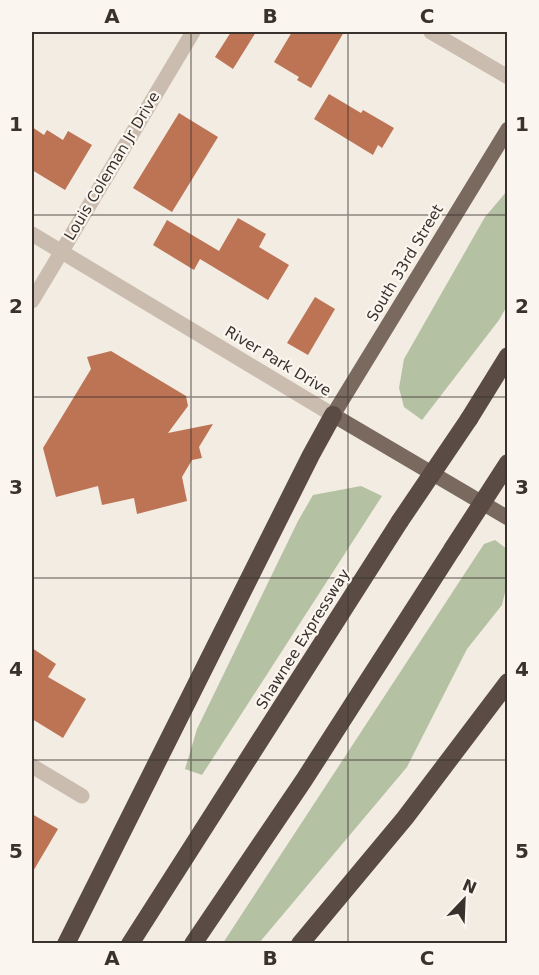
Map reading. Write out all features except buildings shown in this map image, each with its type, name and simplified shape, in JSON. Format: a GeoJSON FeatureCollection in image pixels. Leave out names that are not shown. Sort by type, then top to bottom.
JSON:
{"type":"FeatureCollection","features":[{"type":"Feature","properties":{"kind":"highway","name":"Shawnee Expressway"},"geometry":{"type":"LineString","coordinates":[[130,944],[400,520],[469,419],[507,356]]}},
{"type":"Feature","properties":{"kind":"highway"},"geometry":{"type":"LineString","coordinates":[[66,944],[333,415]]}},
{"type":"Feature","properties":{"kind":"highway"},"geometry":{"type":"LineString","coordinates":[[193,944],[304,780],[507,463]]}},
{"type":"Feature","properties":{"kind":"highway"},"geometry":{"type":"LineString","coordinates":[[300,944],[405,818],[507,682]]}},
{"type":"Feature","properties":{"kind":"main road","name":"South 33rd Street"},"geometry":{"type":"LineString","coordinates":[[333,415],[507,129]]}},
{"type":"Feature","properties":{"kind":"main road","name":"River Park Drive"},"geometry":{"type":"LineString","coordinates":[[333,415],[506,516]]}},
{"type":"Feature","properties":{"kind":"street","name":"Louis Coleman Jr Drive"},"geometry":{"type":"LineString","coordinates":[[32,301],[193,32]]}},
{"type":"Feature","properties":{"kind":"street"},"geometry":{"type":"LineString","coordinates":[[432,32],[507,77]]}},
{"type":"Feature","properties":{"kind":"street","name":"River Park Drive"},"geometry":{"type":"LineString","coordinates":[[32,234],[333,415]]}},
{"type":"Feature","properties":{"kind":"street"},"geometry":{"type":"LineString","coordinates":[[32,766],[82,796]]}},
{"type":"Feature","properties":{"kind":"green space"},"geometry":{"type":"Polygon","coordinates":[[[507,191],[507,306],[499,320],[422,420],[404,407],[399,388],[404,359],[485,217],[507,191]]]}},
{"type":"Feature","properties":{"kind":"green space"},"geometry":{"type":"Polygon","coordinates":[[[361,486],[382,496],[202,775],[185,769],[197,729],[298,521],[313,495],[361,486]]]}},
{"type":"Feature","properties":{"kind":"green space"},"geometry":{"type":"Polygon","coordinates":[[[495,540],[507,549],[507,584],[502,605],[467,649],[407,767],[259,943],[223,943],[484,544],[495,540]]]}}]}
